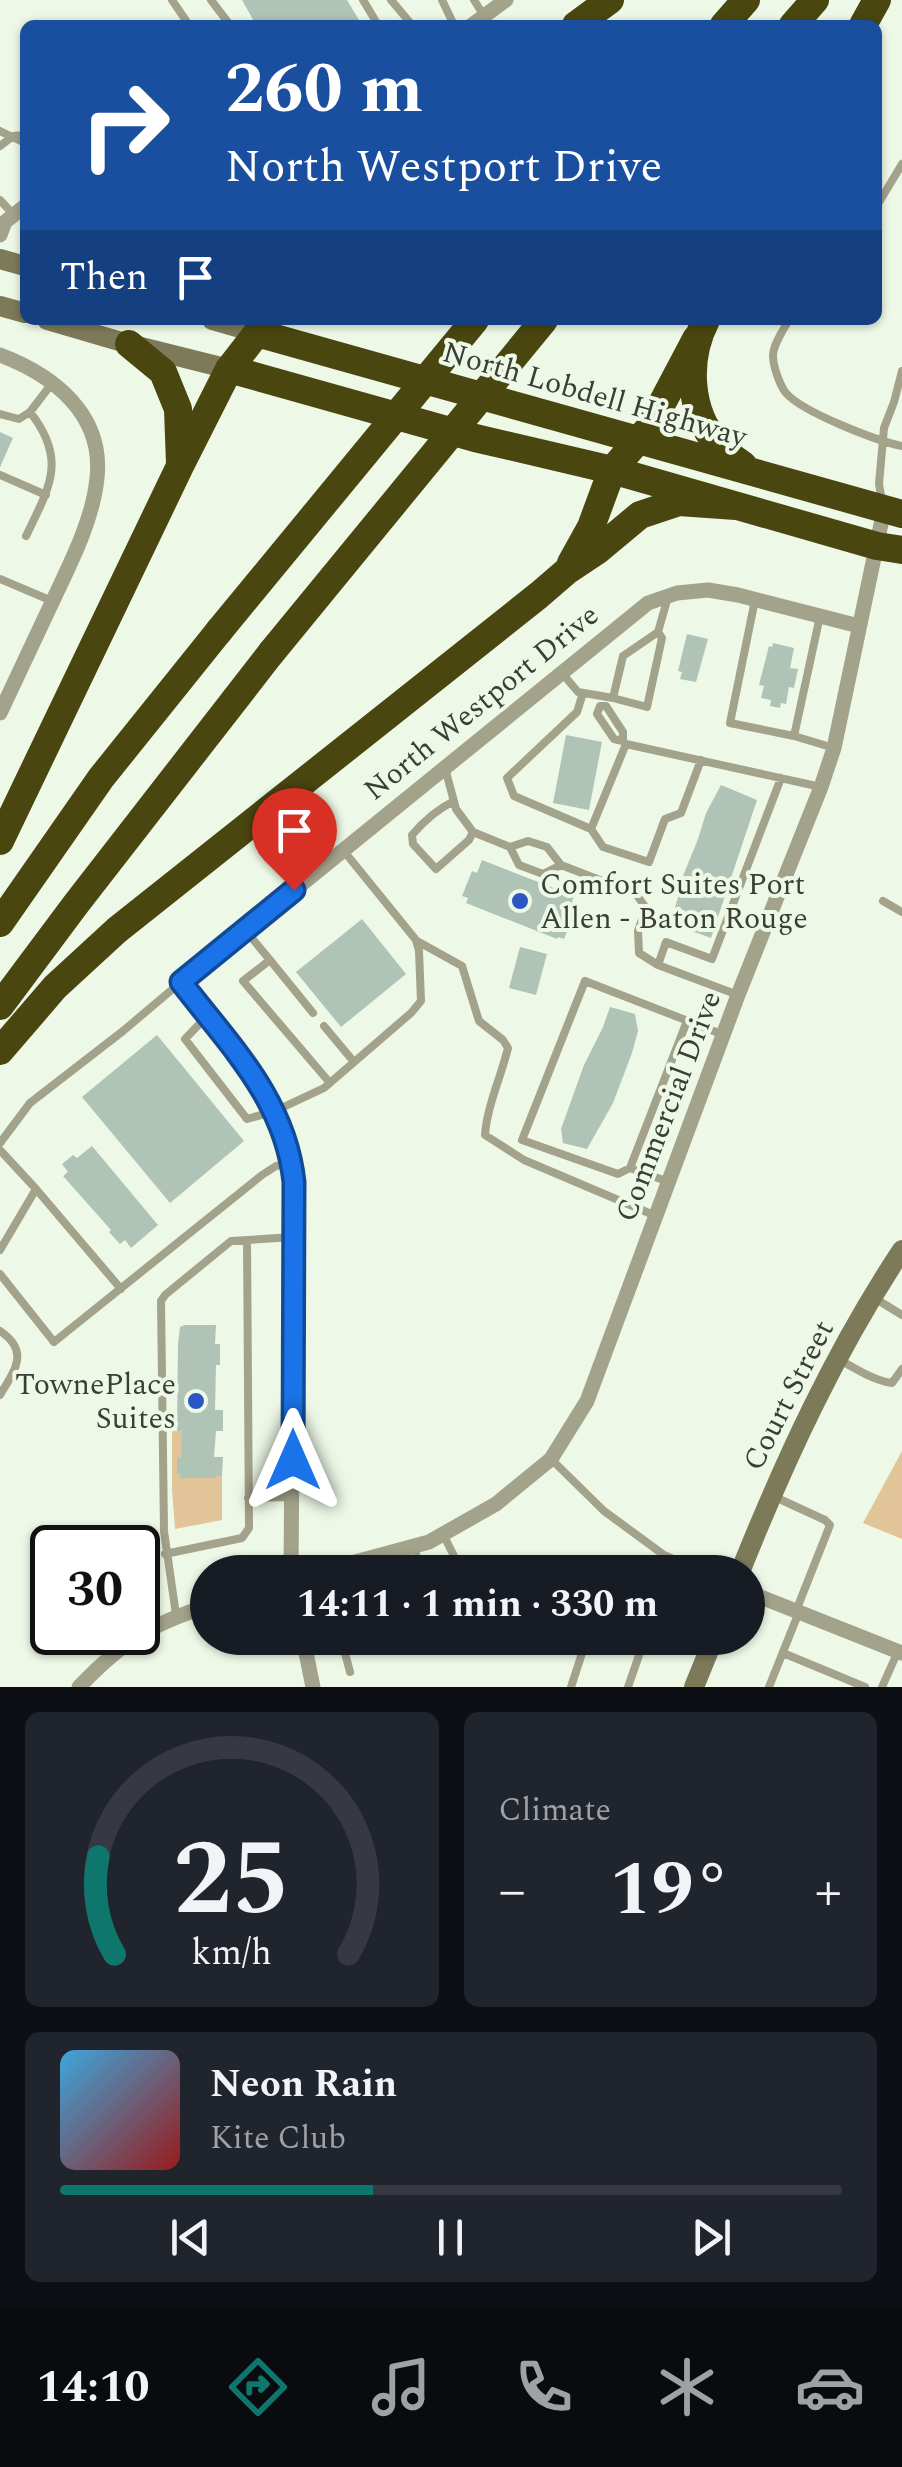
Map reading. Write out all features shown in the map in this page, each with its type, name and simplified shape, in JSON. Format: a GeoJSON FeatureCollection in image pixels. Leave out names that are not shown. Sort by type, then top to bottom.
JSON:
{"type":"FeatureCollection","features":[{"type":"Feature","properties":{"kind":"highway"},"geometry":{"type":"LineString","coordinates":[[583,20],[610,0]]}},
{"type":"Feature","properties":{"kind":"highway"},"geometry":{"type":"LineString","coordinates":[[728,20],[746,0]]}},
{"type":"Feature","properties":{"kind":"highway"},"geometry":{"type":"LineString","coordinates":[[797,20],[815,0]]}},
{"type":"Feature","properties":{"kind":"highway"},"geometry":{"type":"LineString","coordinates":[[0,922],[101,778],[471,325]]}},
{"type":"Feature","properties":{"kind":"highway"},"geometry":{"type":"LineString","coordinates":[[0,1006],[271,653],[540,325]]}},
{"type":"Feature","properties":{"kind":"highway"},"geometry":{"type":"LineString","coordinates":[[0,841],[180,466],[229,369],[259,326]]}},
{"type":"Feature","properties":{"kind":"highway","name":"North Lobdell Highway"},"geometry":{"type":"LineString","coordinates":[[259,326],[636,440],[893,512]]}},
{"type":"Feature","properties":{"kind":"highway"},"geometry":{"type":"LineString","coordinates":[[568,570],[591,527],[612,470],[648,428],[701,329]]}},
{"type":"Feature","properties":{"kind":"highway"},"geometry":{"type":"LineString","coordinates":[[701,329],[692,370],[698,408],[719,446],[752,472]]}},
{"type":"Feature","properties":{"kind":"highway"},"geometry":{"type":"LineString","coordinates":[[129,344],[163,372],[178,409],[180,466]]}},
{"type":"Feature","properties":{"kind":"highway"},"geometry":{"type":"LineString","coordinates":[[229,369],[890,548]]}},
{"type":"Feature","properties":{"kind":"highway"},"geometry":{"type":"LineString","coordinates":[[0,1051],[55,986],[117,930],[640,515],[679,502],[736,506]]}},
{"type":"Feature","properties":{"kind":"main road"},"geometry":{"type":"LineString","coordinates":[[65,325],[229,369]]}},
{"type":"Feature","properties":{"kind":"main road","name":"Court Street"},"geometry":{"type":"LineString","coordinates":[[747,1555],[798,1435],[872,1296],[902,1250]]}},
{"type":"Feature","properties":{"kind":"main road"},"geometry":{"type":"LineString","coordinates":[[694,1687],[707,1655]]}},
{"type":"Feature","properties":{"kind":"street"},"geometry":{"type":"LineString","coordinates":[[478,20],[506,0]]}},
{"type":"Feature","properties":{"kind":"street"},"geometry":{"type":"LineString","coordinates":[[0,355],[40,372],[64,390],[90,431],[98,478],[76,550],[0,713]]}},
{"type":"Feature","properties":{"kind":"street","name":"Commercial Drive"},"geometry":{"type":"LineString","coordinates":[[381,1555],[429,1542],[496,1504],[551,1459],[587,1401],[738,995],[821,787],[834,748],[859,626],[890,548],[893,512]]}},
{"type":"Feature","properties":{"kind":"street","name":"North Westport Drive"},"geometry":{"type":"LineString","coordinates":[[181,982],[648,603],[708,590],[859,626]]}},
{"type":"Feature","properties":{"kind":"street"},"geometry":{"type":"LineString","coordinates":[[181,982],[260,1084],[284,1131],[292,1163],[290,1555]]}},
{"type":"Feature","properties":{"kind":"street"},"geometry":{"type":"LineString","coordinates":[[765,1599],[900,1652]]}},
{"type":"Feature","properties":{"kind":"street"},"geometry":{"type":"LineString","coordinates":[[79,1687],[127,1642],[190,1612]]}},
{"type":"Feature","properties":{"kind":"street"},"geometry":{"type":"LineString","coordinates":[[306,1655],[313,1687]]}},
{"type":"Feature","properties":{"kind":"lane"},"geometry":{"type":"LineString","coordinates":[[211,0],[226,20]]}},
{"type":"Feature","properties":{"kind":"lane"},"geometry":{"type":"LineString","coordinates":[[390,0],[408,20]]}},
{"type":"Feature","properties":{"kind":"lane"},"geometry":{"type":"LineString","coordinates":[[474,0],[478,20]]}},
{"type":"Feature","properties":{"kind":"lane"},"geometry":{"type":"LineString","coordinates":[[0,130],[20,140]]}},
{"type":"Feature","properties":{"kind":"lane"},"geometry":{"type":"LineString","coordinates":[[0,146],[12,136],[20,135]]}},
{"type":"Feature","properties":{"kind":"lane"},"geometry":{"type":"LineString","coordinates":[[882,197],[902,164]]}},
{"type":"Feature","properties":{"kind":"lane"},"geometry":{"type":"LineString","coordinates":[[0,200],[11,219]]}},
{"type":"Feature","properties":{"kind":"lane"},"geometry":{"type":"LineString","coordinates":[[786,325],[772,352],[786,393],[806,408],[883,442],[902,446]]}},
{"type":"Feature","properties":{"kind":"lane"},"geometry":{"type":"LineString","coordinates":[[893,512],[879,484],[884,428],[902,371]]}},
{"type":"Feature","properties":{"kind":"lane"},"geometry":{"type":"LineString","coordinates":[[0,414],[19,419],[30,412],[53,382]]}},
{"type":"Feature","properties":{"kind":"lane"},"geometry":{"type":"LineString","coordinates":[[26,536],[50,483],[51,450],[43,428],[30,412]]}},
{"type":"Feature","properties":{"kind":"lane"},"geometry":{"type":"LineString","coordinates":[[0,475],[46,495]]}},
{"type":"Feature","properties":{"kind":"lane"},"geometry":{"type":"LineString","coordinates":[[0,579],[52,601]]}},
{"type":"Feature","properties":{"kind":"lane"},"geometry":{"type":"LineString","coordinates":[[613,698],[623,656],[658,632],[668,596]]}},
{"type":"Feature","properties":{"kind":"lane"},"geometry":{"type":"LineString","coordinates":[[755,600],[730,723],[834,748]]}},
{"type":"Feature","properties":{"kind":"lane"},"geometry":{"type":"LineString","coordinates":[[794,736],[820,616]]}},
{"type":"Feature","properties":{"kind":"lane"},"geometry":{"type":"LineString","coordinates":[[561,672],[578,692],[647,706],[662,638],[658,632]]}},
{"type":"Feature","properties":{"kind":"lane"},"geometry":{"type":"LineString","coordinates":[[583,693],[578,712],[507,778],[514,796],[591,829],[603,847],[649,862],[665,819],[682,813],[701,760]]}},
{"type":"Feature","properties":{"kind":"lane"},"geometry":{"type":"LineString","coordinates":[[591,829],[624,742],[623,732],[594,695]]}},
{"type":"Feature","properties":{"kind":"lane"},"geometry":{"type":"LineString","coordinates":[[624,742],[821,787]]}},
{"type":"Feature","properties":{"kind":"lane"},"geometry":{"type":"LineString","coordinates":[[444,767],[456,808],[473,832],[510,847],[528,841],[547,847],[561,865],[636,894],[646,908],[638,931],[639,953],[658,965],[738,995]]}},
{"type":"Feature","properties":{"kind":"lane"},"geometry":{"type":"LineString","coordinates":[[658,965],[666,942],[712,959],[782,778]]}},
{"type":"Feature","properties":{"kind":"lane"},"geometry":{"type":"LineString","coordinates":[[454,802],[418,828],[412,835],[413,844],[436,869],[473,832]]}},
{"type":"Feature","properties":{"kind":"lane"},"geometry":{"type":"LineString","coordinates":[[510,847],[518,865],[543,874],[561,865]]}},
{"type":"Feature","properties":{"kind":"lane"},"geometry":{"type":"LineString","coordinates":[[207,1016],[186,1039],[247,1119],[275,1111],[330,1083],[421,1001],[420,951],[416,940],[343,850]]}},
{"type":"Feature","properties":{"kind":"lane"},"geometry":{"type":"LineString","coordinates":[[883,901],[902,912]]}},
{"type":"Feature","properties":{"kind":"lane"},"geometry":{"type":"LineString","coordinates":[[244,930],[313,1014]]}},
{"type":"Feature","properties":{"kind":"lane"},"geometry":{"type":"LineString","coordinates":[[416,940],[462,966],[478,1021],[508,1048],[486,1118],[485,1136],[524,1160],[656,1216]]}},
{"type":"Feature","properties":{"kind":"lane"},"geometry":{"type":"LineString","coordinates":[[270,960],[243,981],[330,1083]]}},
{"type":"Feature","properties":{"kind":"lane"},"geometry":{"type":"LineString","coordinates":[[688,1020],[630,1168],[618,1174],[522,1140],[585,981],[688,1020],[724,1034]]}},
{"type":"Feature","properties":{"kind":"lane"},"geometry":{"type":"LineString","coordinates":[[121,1289],[0,1147],[30,1103],[181,982]]}},
{"type":"Feature","properties":{"kind":"lane"},"geometry":{"type":"LineString","coordinates":[[324,1026],[354,1062]]}},
{"type":"Feature","properties":{"kind":"lane"},"geometry":{"type":"LineString","coordinates":[[0,1274],[54,1342],[262,1175],[276,1166],[292,1163]]}},
{"type":"Feature","properties":{"kind":"lane"},"geometry":{"type":"LineString","coordinates":[[630,1168],[669,1182]]}},
{"type":"Feature","properties":{"kind":"lane"},"geometry":{"type":"LineString","coordinates":[[0,1250],[36,1190]]}},
{"type":"Feature","properties":{"kind":"lane"},"geometry":{"type":"LineString","coordinates":[[176,1616],[166,1554],[161,1301],[231,1241],[294,1237]]}},
{"type":"Feature","properties":{"kind":"lane"},"geometry":{"type":"LineString","coordinates":[[166,1554],[242,1538],[249,1528],[246,1240]]}},
{"type":"Feature","properties":{"kind":"lane"},"geometry":{"type":"LineString","coordinates":[[872,1296],[902,1315]]}},
{"type":"Feature","properties":{"kind":"lane"},"geometry":{"type":"LineString","coordinates":[[0,1331],[13,1340],[18,1354],[0,1395]]}},
{"type":"Feature","properties":{"kind":"lane"},"geometry":{"type":"LineString","coordinates":[[838,1359],[877,1380],[892,1383],[902,1368]]}},
{"type":"Feature","properties":{"kind":"lane"},"geometry":{"type":"LineString","coordinates":[[551,1459],[604,1511],[664,1555]]}},
{"type":"Feature","properties":{"kind":"lane"},"geometry":{"type":"LineString","coordinates":[[769,1687],[830,1525],[771,1495]]}},
{"type":"Feature","properties":{"kind":"lane"},"geometry":{"type":"LineString","coordinates":[[248,1498],[292,1498]]}},
{"type":"Feature","properties":{"kind":"lane"},"geometry":{"type":"LineString","coordinates":[[443,1534],[454,1555]]}},
{"type":"Feature","properties":{"kind":"lane"},"geometry":{"type":"LineString","coordinates":[[414,1546],[417,1555]]}},
{"type":"Feature","properties":{"kind":"lane"},"geometry":{"type":"LineString","coordinates":[[783,1652],[865,1687]]}},
{"type":"Feature","properties":{"kind":"lane"},"geometry":{"type":"LineString","coordinates":[[882,1687],[900,1652]]}},
{"type":"Feature","properties":{"kind":"lane"},"geometry":{"type":"LineString","coordinates":[[346,1655],[350,1672]]}},
{"type":"Feature","properties":{"kind":"lane"},"geometry":{"type":"LineString","coordinates":[[571,1687],[582,1655]]}},
{"type":"Feature","properties":{"kind":"lane"},"geometry":{"type":"LineString","coordinates":[[628,1687],[639,1655]]}},
{"type":"Feature","properties":{"kind":"shaded area"},"geometry":{"type":"Polygon","coordinates":[[[172,1431],[182,1431],[185,1458],[177,1458],[177,1474],[222,1476],[222,1520],[175,1529],[172,1431]]]}},
{"type":"Feature","properties":{"kind":"shaded area"},"geometry":{"type":"Polygon","coordinates":[[[902,1451],[902,1539],[863,1523],[902,1451]]]}},
{"type":"Feature","properties":{"kind":"building"},"geometry":{"type":"Polygon","coordinates":[[[242,0],[347,0],[359,20],[253,20],[242,0]]]}},
{"type":"Feature","properties":{"kind":"building"},"geometry":{"type":"Polygon","coordinates":[[[0,432],[13,438],[0,467],[0,432]]]}},
{"type":"Feature","properties":{"kind":"building"},"geometry":{"type":"Polygon","coordinates":[[[687,634],[708,639],[696,682],[680,679],[682,672],[678,671],[687,634]]]}},
{"type":"Feature","properties":{"kind":"building"},"geometry":{"type":"Polygon","coordinates":[[[773,643],[794,648],[790,668],[798,669],[794,688],[789,687],[786,704],[781,703],[780,708],[761,698],[764,686],[759,685],[773,643]]]}},
{"type":"Feature","properties":{"kind":"building"},"geometry":{"type":"Polygon","coordinates":[[[566,735],[602,742],[589,810],[553,803],[566,735]]]}},
{"type":"Feature","properties":{"kind":"building"},"geometry":{"type":"Polygon","coordinates":[[[721,785],[757,800],[711,938],[670,923],[706,813],[721,785]]]}},
{"type":"Feature","properties":{"kind":"building","name":"Comfort Suites Port Allen - Baton Rouge"},"geometry":{"type":"Polygon","coordinates":[[[482,860],[574,896],[570,908],[576,910],[564,939],[466,903],[468,898],[462,896],[472,871],[477,873],[482,860]]]}},
{"type":"Feature","properties":{"kind":"building"},"geometry":{"type":"Polygon","coordinates":[[[362,919],[406,974],[341,1027],[296,972],[362,919]]]}},
{"type":"Feature","properties":{"kind":"building"},"geometry":{"type":"Polygon","coordinates":[[[520,947],[547,954],[536,995],[509,988],[520,947]]]}},
{"type":"Feature","properties":{"kind":"building"},"geometry":{"type":"Polygon","coordinates":[[[610,1007],[635,1014],[638,1031],[632,1053],[613,1103],[587,1149],[563,1143],[561,1129],[610,1007]]]}},
{"type":"Feature","properties":{"kind":"building"},"geometry":{"type":"Polygon","coordinates":[[[157,1035],[244,1141],[170,1203],[82,1097],[157,1035]]]}},
{"type":"Feature","properties":{"kind":"building"},"geometry":{"type":"Polygon","coordinates":[[[92,1146],[158,1225],[131,1248],[125,1240],[120,1244],[63,1176],[68,1172],[62,1164],[92,1146]]]}},
{"type":"Feature","properties":{"kind":"building","name":"TownePlace Suites"},"geometry":{"type":"Polygon","coordinates":[[[216,1325],[215,1344],[220,1344],[215,1410],[223,1410],[223,1431],[216,1431],[214,1457],[223,1457],[222,1476],[216,1478],[180,1478],[177,1474],[182,1431],[177,1431],[178,1344],[180,1327],[216,1325]]]}},
{"type":"Feature","properties":{"kind":"place","name":"Comfort Suites Port Allen - Baton Rouge"},"geometry":{"type":"Point","coordinates":[520,901]}},
{"type":"Feature","properties":{"kind":"place","name":"TownePlace Suites"},"geometry":{"type":"Point","coordinates":[196,1401]}},
{"type":"Feature","properties":{"kind":"route"},"geometry":{"type":"LineString","coordinates":[[293,1460],[294,1182],[289,1148],[260,1084],[181,982],[294,890]]}}]}
